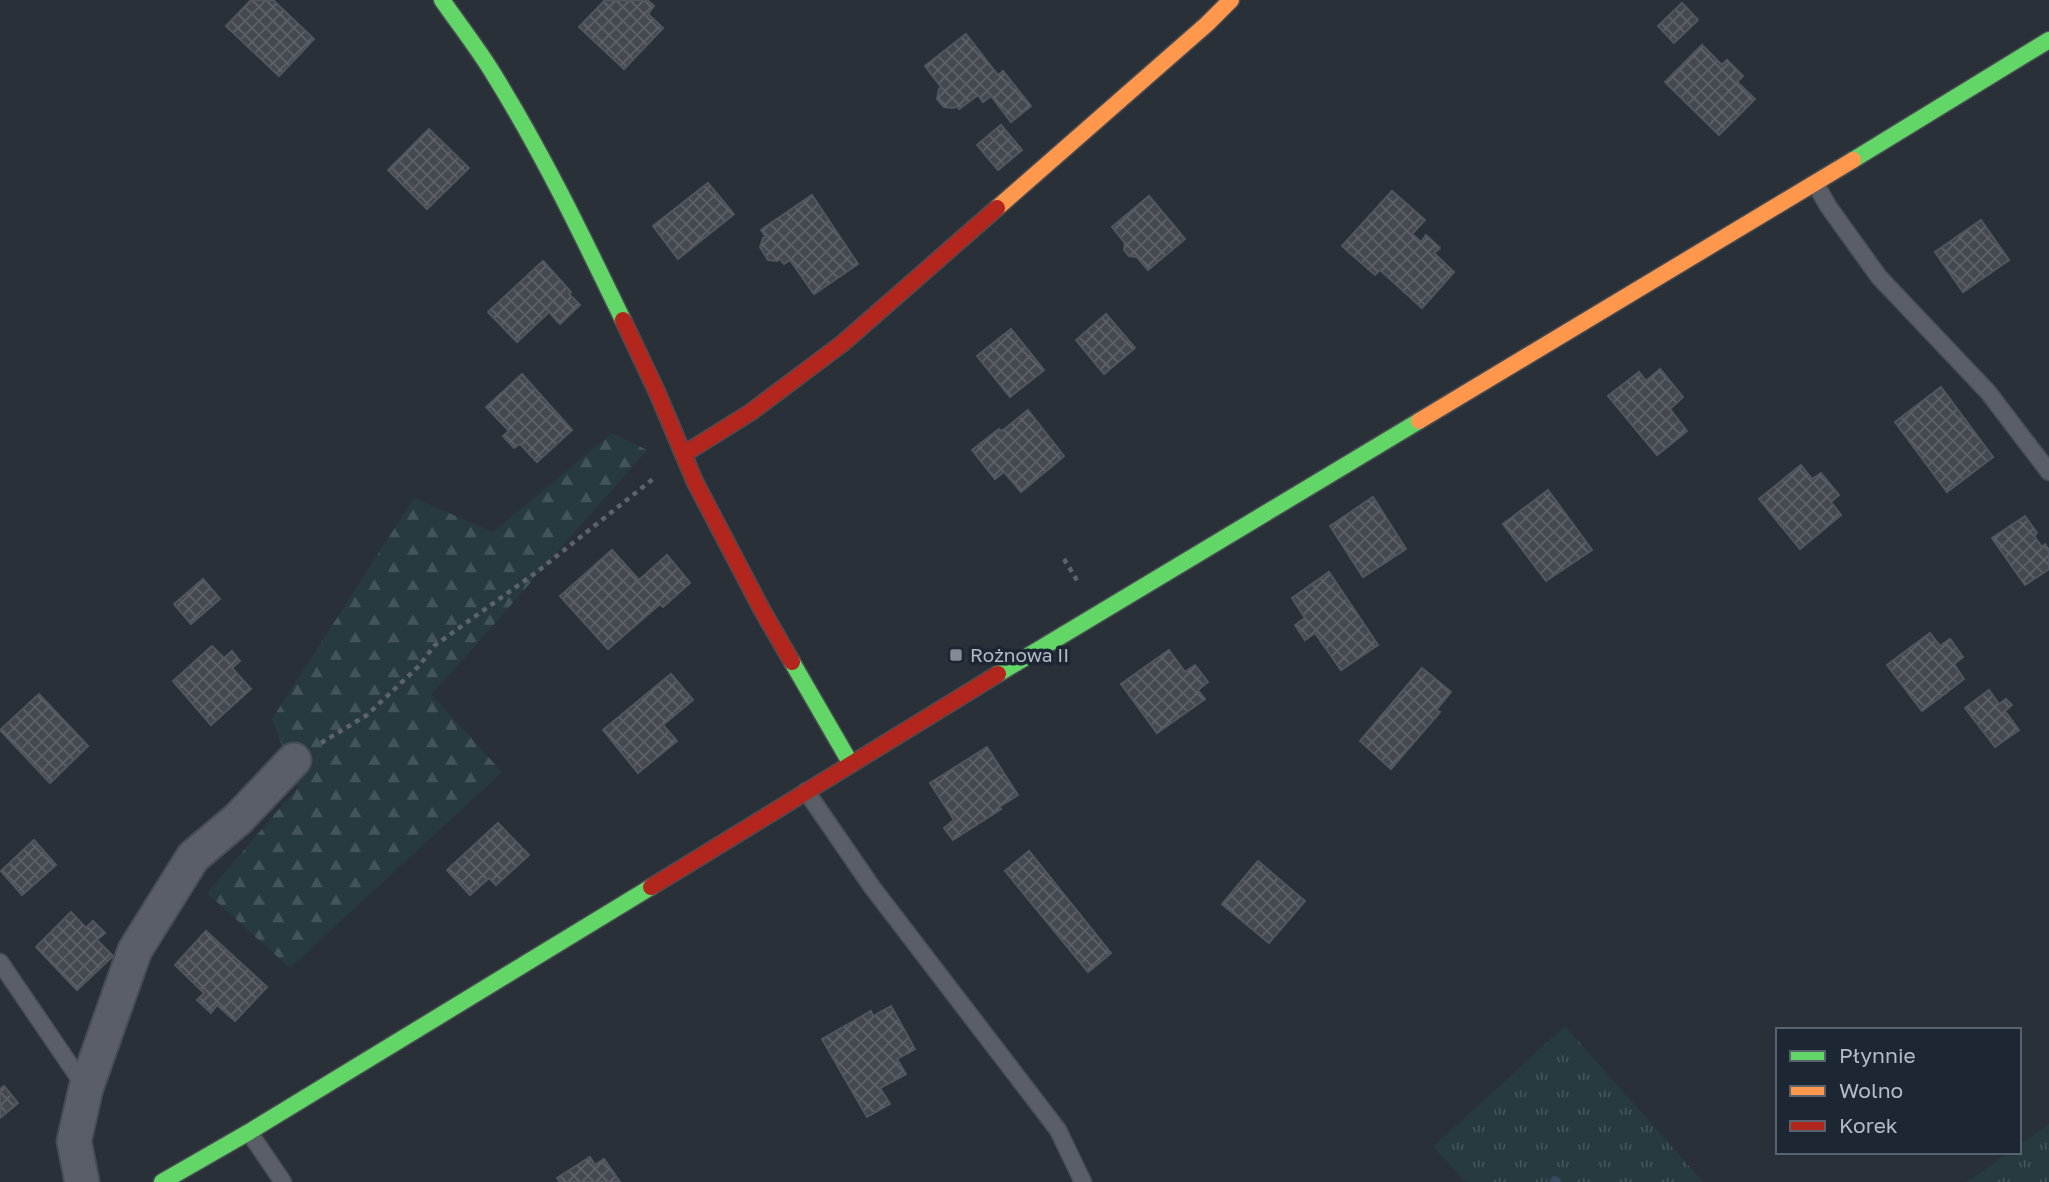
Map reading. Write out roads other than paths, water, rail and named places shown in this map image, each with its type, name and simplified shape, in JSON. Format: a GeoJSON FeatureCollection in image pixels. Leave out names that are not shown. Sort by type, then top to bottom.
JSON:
{"type":"FeatureCollection","features":[{"type":"Feature","properties":{"kind":"main road"},"geometry":{"type":"LineString","coordinates":[[442,0],[490,69],[535,145],[624,319],[695,482],[757,599],[851,764]]}},
{"type":"Feature","properties":{"kind":"main road"},"geometry":{"type":"LineString","coordinates":[[684,454],[751,412],[843,343],[1231,0]]}},
{"type":"Feature","properties":{"kind":"main road"},"geometry":{"type":"LineString","coordinates":[[162,1182],[250,1132],[1116,602],[2049,40]]}},
{"type":"Feature","properties":{"kind":"street"},"geometry":{"type":"LineString","coordinates":[[82,1182],[75,1141],[86,1088],[135,950],[193,857],[238,820],[294,760]]}},
{"type":"Feature","properties":{"kind":"lane"},"geometry":{"type":"LineString","coordinates":[[1815,183],[1828,206],[1879,277],[1988,392],[2049,472]]}},
{"type":"Feature","properties":{"kind":"lane"},"geometry":{"type":"LineString","coordinates":[[806,791],[872,887],[1058,1130],[1083,1182]]}},
{"type":"Feature","properties":{"kind":"lane"},"geometry":{"type":"LineString","coordinates":[[0,962],[86,1088]]}},
{"type":"Feature","properties":{"kind":"lane"},"geometry":{"type":"LineString","coordinates":[[250,1132],[283,1182]]}},
{"type":"Feature","properties":{"kind":"place","name":"Rożnowa II"},"geometry":{"type":"Point","coordinates":[956,655]}}]}
